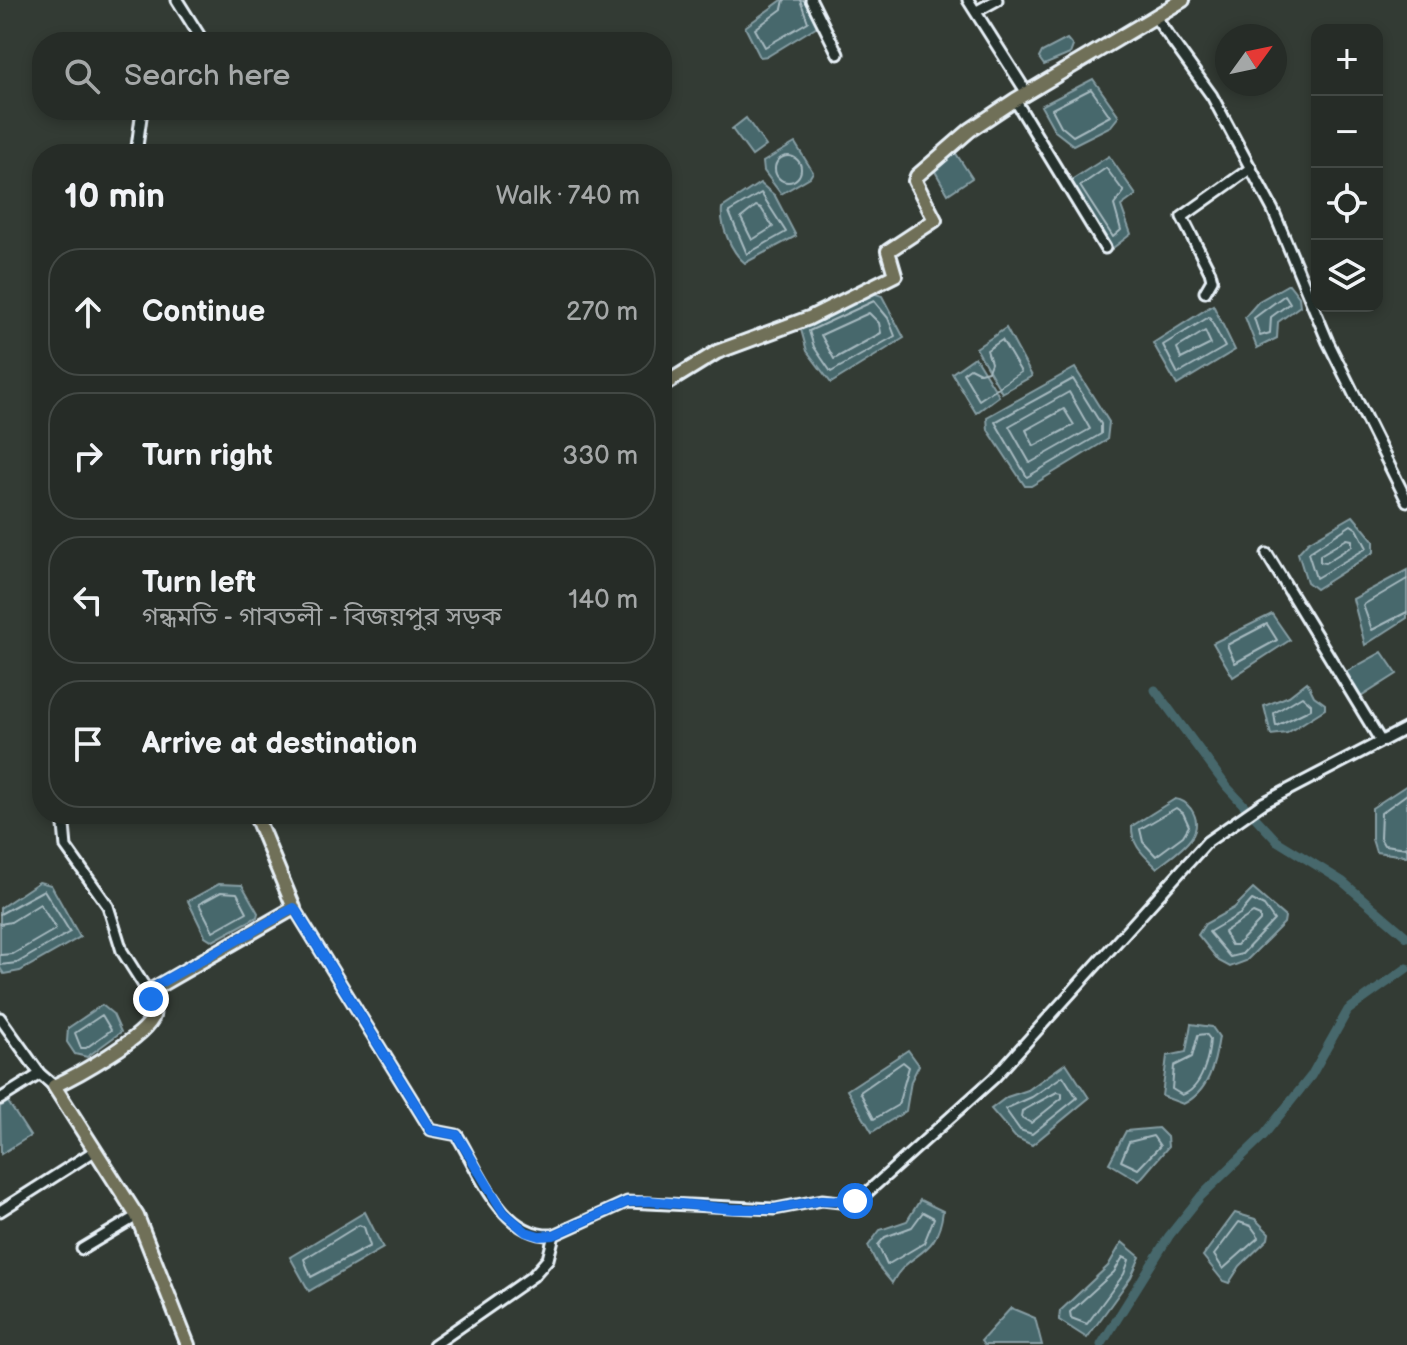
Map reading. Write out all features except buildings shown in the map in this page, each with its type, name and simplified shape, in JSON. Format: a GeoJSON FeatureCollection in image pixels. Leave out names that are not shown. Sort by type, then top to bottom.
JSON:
{"type":"FeatureCollection","features":[{"type":"Feature","properties":{"kind":"main road"},"geometry":{"type":"LineString","coordinates":[[672,380],[717,352],[809,318],[895,275],[888,251],[935,220],[915,181],[917,176],[970,130],[1021,96],[1183,0]]}},
{"type":"Feature","properties":{"kind":"main road"},"geometry":{"type":"LineString","coordinates":[[188,1345],[137,1216],[54,1086],[148,1025],[153,1013],[148,992],[294,908],[259,824]]}},
{"type":"Feature","properties":{"kind":"street"},"geometry":{"type":"LineString","coordinates":[[177,0],[197,32]]}},
{"type":"Feature","properties":{"kind":"street"},"geometry":{"type":"LineString","coordinates":[[811,0],[838,54]]}},
{"type":"Feature","properties":{"kind":"street"},"geometry":{"type":"LineString","coordinates":[[968,0],[977,11],[1105,248]]}},
{"type":"Feature","properties":{"kind":"street"},"geometry":{"type":"LineString","coordinates":[[977,11],[997,0]]}},
{"type":"Feature","properties":{"kind":"street"},"geometry":{"type":"LineString","coordinates":[[1155,17],[1212,96],[1251,168],[1303,278],[1328,342],[1407,501]]}},
{"type":"Feature","properties":{"kind":"street"},"geometry":{"type":"LineString","coordinates":[[137,144],[141,120]]}},
{"type":"Feature","properties":{"kind":"street"},"geometry":{"type":"LineString","coordinates":[[1205,292],[1212,280],[1210,272],[1182,217],[1251,168]]}},
{"type":"Feature","properties":{"kind":"street"},"geometry":{"type":"LineString","coordinates":[[1267,554],[1380,740]]}},
{"type":"Feature","properties":{"kind":"street"},"geometry":{"type":"LineString","coordinates":[[294,908],[431,1130],[457,1135],[504,1213],[526,1232],[554,1235],[627,1202],[775,1209],[822,1200],[849,1203],[861,1198],[994,1078],[1207,842],[1263,803],[1407,728]]}},
{"type":"Feature","properties":{"kind":"street"},"geometry":{"type":"LineString","coordinates":[[64,824],[66,847],[108,906],[122,951],[148,992]]}},
{"type":"Feature","properties":{"kind":"street"},"geometry":{"type":"LineString","coordinates":[[0,1018],[40,1074],[54,1086]]}},
{"type":"Feature","properties":{"kind":"street"},"geometry":{"type":"LineString","coordinates":[[0,1099],[40,1074]]}},
{"type":"Feature","properties":{"kind":"street"},"geometry":{"type":"LineString","coordinates":[[0,1211],[96,1150]]}},
{"type":"Feature","properties":{"kind":"street"},"geometry":{"type":"LineString","coordinates":[[82,1249],[137,1216]]}},
{"type":"Feature","properties":{"kind":"street"},"geometry":{"type":"LineString","coordinates":[[434,1345],[533,1276],[548,1259],[554,1235]]}},
{"type":"Feature","properties":{"kind":"water"},"geometry":{"type":"Polygon","coordinates":[[[782,0],[806,0],[819,25],[768,56],[760,57],[745,27],[782,0]]]}},
{"type":"Feature","properties":{"kind":"water"},"geometry":{"type":"Polygon","coordinates":[[[1067,39],[1073,46],[1070,54],[1044,65],[1039,58],[1042,52],[1067,39]]]}},
{"type":"Feature","properties":{"kind":"water"},"geometry":{"type":"Polygon","coordinates":[[[1093,79],[1119,116],[1111,126],[1073,145],[1055,131],[1041,106],[1093,79]]]}},
{"type":"Feature","properties":{"kind":"water"},"geometry":{"type":"Polygon","coordinates":[[[746,118],[766,146],[752,156],[732,129],[746,118]]]}},
{"type":"Feature","properties":{"kind":"water"},"geometry":{"type":"Polygon","coordinates":[[[795,143],[813,172],[810,177],[781,194],[764,171],[763,162],[795,143]]]}},
{"type":"Feature","properties":{"kind":"water"},"geometry":{"type":"Polygon","coordinates":[[[955,152],[972,178],[948,194],[932,166],[955,152]]]}},
{"type":"Feature","properties":{"kind":"water"},"geometry":{"type":"Polygon","coordinates":[[[1109,156],[1136,195],[1121,206],[1131,234],[1109,251],[1068,182],[1109,156]]]}},
{"type":"Feature","properties":{"kind":"water"},"geometry":{"type":"Polygon","coordinates":[[[760,183],[775,196],[796,236],[745,263],[728,238],[722,208],[760,183]]]}},
{"type":"Feature","properties":{"kind":"water"},"geometry":{"type":"Polygon","coordinates":[[[1289,284],[1299,297],[1300,306],[1278,322],[1277,338],[1257,348],[1245,317],[1259,301],[1289,284]]]}},
{"type":"Feature","properties":{"kind":"water"},"geometry":{"type":"Polygon","coordinates":[[[873,293],[882,296],[904,338],[831,383],[807,351],[800,326],[873,293]]]}},
{"type":"Feature","properties":{"kind":"water"},"geometry":{"type":"Polygon","coordinates":[[[1213,305],[1235,350],[1177,385],[1153,343],[1213,305]]]}},
{"type":"Feature","properties":{"kind":"water"},"geometry":{"type":"Polygon","coordinates":[[[1006,328],[1032,376],[1002,393],[976,348],[1006,328]]]}},
{"type":"Feature","properties":{"kind":"water"},"geometry":{"type":"Polygon","coordinates":[[[975,357],[999,396],[976,413],[952,373],[975,357]]]}},
{"type":"Feature","properties":{"kind":"water"},"geometry":{"type":"Polygon","coordinates":[[[1075,368],[1109,422],[1107,440],[1031,486],[1025,486],[988,430],[987,417],[1075,368]]]}},
{"type":"Feature","properties":{"kind":"water"},"geometry":{"type":"Polygon","coordinates":[[[1353,516],[1374,541],[1374,552],[1316,589],[1307,582],[1298,553],[1308,542],[1353,516]]]}},
{"type":"Feature","properties":{"kind":"water"},"geometry":{"type":"Polygon","coordinates":[[[1407,570],[1407,618],[1365,645],[1353,599],[1407,570]]]}},
{"type":"Feature","properties":{"kind":"water"},"geometry":{"type":"Polygon","coordinates":[[[1272,614],[1290,640],[1233,677],[1213,643],[1272,614]]]}},
{"type":"Feature","properties":{"kind":"water"},"geometry":{"type":"Polygon","coordinates":[[[1382,652],[1397,674],[1359,698],[1344,673],[1382,652]]]}},
{"type":"Feature","properties":{"kind":"water"},"geometry":{"type":"Polygon","coordinates":[[[1307,682],[1314,696],[1325,704],[1325,709],[1287,733],[1271,735],[1264,706],[1289,696],[1307,682]]]}},
{"type":"Feature","properties":{"kind":"water"},"geometry":{"type":"Polygon","coordinates":[[[1407,785],[1407,856],[1376,852],[1372,839],[1372,808],[1407,785]]]}},
{"type":"Feature","properties":{"kind":"water"},"geometry":{"type":"Polygon","coordinates":[[[1175,799],[1191,809],[1196,827],[1188,843],[1157,868],[1136,844],[1132,826],[1175,799]]]}},
{"type":"Feature","properties":{"kind":"water"},"geometry":{"type":"Polygon","coordinates":[[[39,882],[51,885],[80,937],[20,971],[4,974],[0,968],[0,908],[39,882]]]}},
{"type":"Feature","properties":{"kind":"water"},"geometry":{"type":"Polygon","coordinates":[[[219,884],[242,885],[258,913],[257,917],[213,941],[205,936],[188,901],[219,884]]]}},
{"type":"Feature","properties":{"kind":"water"},"geometry":{"type":"Polygon","coordinates":[[[1253,889],[1285,917],[1284,923],[1246,961],[1230,967],[1219,961],[1198,935],[1205,924],[1234,908],[1253,889]]]}},
{"type":"Feature","properties":{"kind":"water"},"geometry":{"type":"Polygon","coordinates":[[[102,1005],[113,1014],[121,1032],[87,1057],[75,1054],[67,1042],[68,1028],[102,1005]]]}},
{"type":"Feature","properties":{"kind":"water"},"geometry":{"type":"Polygon","coordinates":[[[1191,1024],[1212,1027],[1219,1037],[1213,1066],[1205,1084],[1183,1104],[1162,1096],[1167,1056],[1186,1052],[1191,1024]]]}},
{"type":"Feature","properties":{"kind":"water"},"geometry":{"type":"Polygon","coordinates":[[[908,1050],[919,1065],[911,1081],[906,1111],[872,1132],[847,1090],[908,1050]]]}},
{"type":"Feature","properties":{"kind":"water"},"geometry":{"type":"Polygon","coordinates":[[[1066,1063],[1089,1098],[1032,1145],[1015,1137],[991,1109],[1007,1097],[1028,1090],[1066,1063]]]}},
{"type":"Feature","properties":{"kind":"water"},"geometry":{"type":"Polygon","coordinates":[[[8,1102],[30,1136],[1,1154],[0,1107],[8,1102]]]}},
{"type":"Feature","properties":{"kind":"water"},"geometry":{"type":"Polygon","coordinates":[[[1158,1128],[1167,1137],[1168,1147],[1139,1181],[1109,1163],[1126,1131],[1158,1128]]]}},
{"type":"Feature","properties":{"kind":"water"},"geometry":{"type":"Polygon","coordinates":[[[920,1200],[943,1211],[940,1227],[929,1246],[899,1272],[892,1283],[878,1266],[868,1246],[880,1230],[907,1221],[920,1200]]]}},
{"type":"Feature","properties":{"kind":"water"},"geometry":{"type":"Polygon","coordinates":[[[365,1212],[383,1248],[309,1291],[290,1257],[365,1212]]]}},
{"type":"Feature","properties":{"kind":"water"},"geometry":{"type":"Polygon","coordinates":[[[1235,1213],[1255,1219],[1269,1233],[1268,1239],[1240,1266],[1229,1283],[1223,1281],[1203,1256],[1235,1213]]]}},
{"type":"Feature","properties":{"kind":"water"},"geometry":{"type":"Polygon","coordinates":[[[1122,1242],[1140,1257],[1131,1277],[1087,1338],[1059,1320],[1060,1311],[1108,1266],[1122,1242]]]}},
{"type":"Feature","properties":{"kind":"water"},"geometry":{"type":"Polygon","coordinates":[[[1011,1308],[1035,1318],[1042,1345],[984,1345],[981,1341],[1011,1308]]]}},
{"type":"Feature","properties":{"kind":"waterway"},"geometry":{"type":"LineString","coordinates":[[1155,690],[1227,787],[1277,841],[1342,881],[1407,937]]}},
{"type":"Feature","properties":{"kind":"waterway"},"geometry":{"type":"LineString","coordinates":[[1101,1345],[1169,1236],[1201,1196],[1264,1135],[1311,1076],[1348,1010],[1407,968]]}},
{"type":"Feature","properties":{"kind":"route"},"geometry":{"type":"LineString","coordinates":[[151,999],[148,992],[162,982],[294,908],[431,1130],[457,1135],[504,1213],[526,1232],[539,1236],[554,1235],[627,1202],[775,1209],[822,1200],[855,1201]]}}]}
